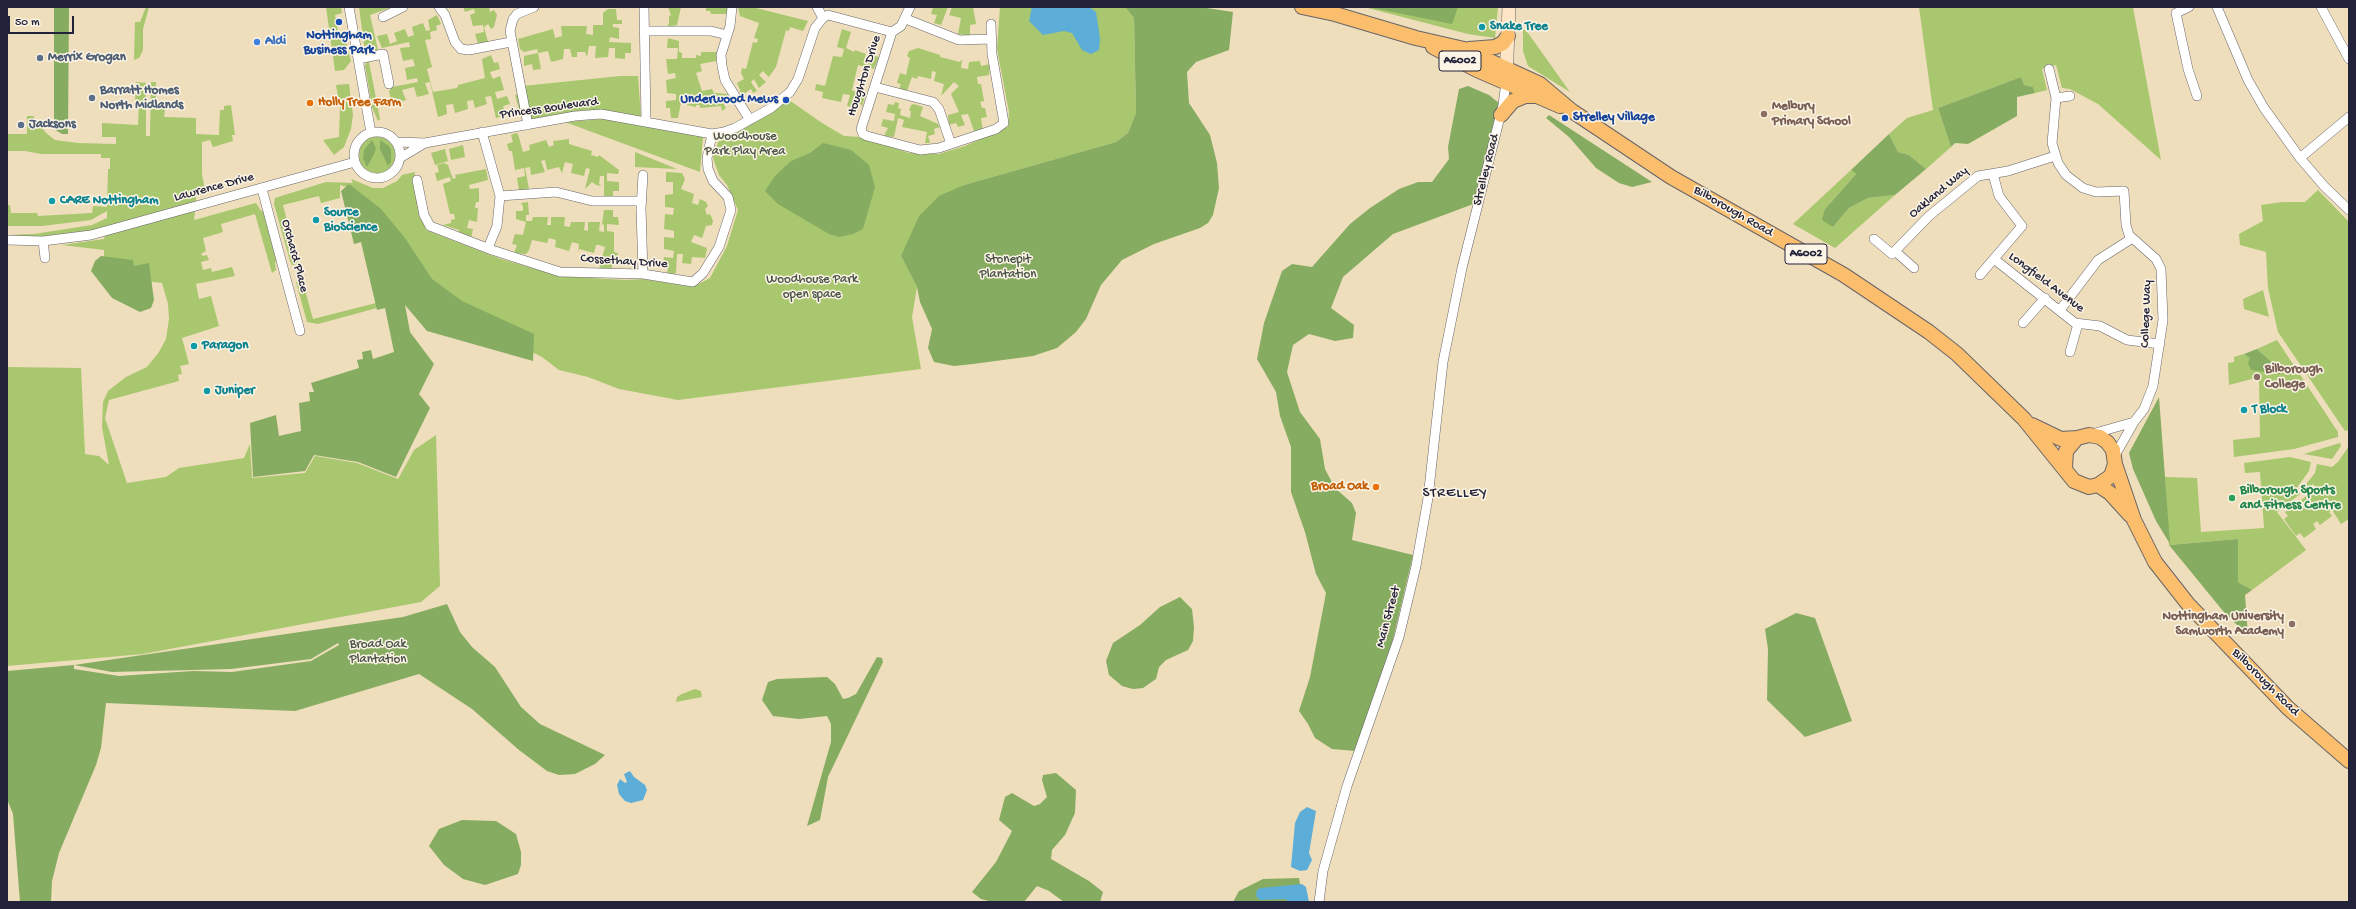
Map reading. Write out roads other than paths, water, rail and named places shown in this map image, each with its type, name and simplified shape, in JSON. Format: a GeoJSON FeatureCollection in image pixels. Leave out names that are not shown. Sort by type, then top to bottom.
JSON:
{"type":"FeatureCollection","features":[{"type":"Feature","properties":{"kind":"main road","name":"A6002"},"geometry":{"type":"LineString","coordinates":[[1302,7],[1382,26],[1416,38],[1464,49],[1508,67]]}},
{"type":"Feature","properties":{"kind":"main road","name":"Strelley Road"},"geometry":{"type":"LineString","coordinates":[[1506,82],[1508,67],[1509,7]]}},
{"type":"Feature","properties":{"kind":"main road","name":"A6002"},"geometry":{"type":"LineString","coordinates":[[1464,49],[1495,47],[1503,43],[1508,36]]}},
{"type":"Feature","properties":{"kind":"main road","name":"A6002"},"geometry":{"type":"LineString","coordinates":[[1416,38],[1478,70],[1506,82]]}},
{"type":"Feature","properties":{"kind":"main road","name":"Bilborough Road"},"geometry":{"type":"LineString","coordinates":[[1508,67],[1540,84],[1572,111],[1671,176],[1879,297],[1957,354],[2024,419],[2065,468],[2068,475],[2081,485],[2098,485],[2119,501],[2134,520]]}},
{"type":"Feature","properties":{"kind":"main road","name":"Bilborough Road"},"geometry":{"type":"LineString","coordinates":[[1506,82],[1534,96],[1572,111]]}},
{"type":"Feature","properties":{"kind":"main road"},"geometry":{"type":"LineString","coordinates":[[1501,115],[1514,101],[1525,96],[1534,96]]}},
{"type":"Feature","properties":{"kind":"main road","name":"Bilborough Road"},"geometry":{"type":"LineString","coordinates":[[2024,419],[2052,436],[2061,439],[2100,437],[2107,442],[2113,450],[2134,520],[2155,562],[2188,604],[2288,708],[2349,761]]}},
{"type":"Feature","properties":{"kind":"main road"},"geometry":{"type":"LineString","coordinates":[[2065,468],[2066,451],[2083,437]]}},
{"type":"Feature","properties":{"kind":"main road"},"geometry":{"type":"LineString","coordinates":[[2098,485],[2111,476],[2115,460]]}},
{"type":"Feature","properties":{"kind":"street"},"geometry":{"type":"LineString","coordinates":[[349,7],[371,133]]}},
{"type":"Feature","properties":{"kind":"street"},"geometry":{"type":"LineString","coordinates":[[383,17],[403,7]]}},
{"type":"Feature","properties":{"kind":"street"},"geometry":{"type":"LineString","coordinates":[[439,7],[445,15],[455,42],[461,49],[469,50],[511,42]]}},
{"type":"Feature","properties":{"kind":"street"},"geometry":{"type":"LineString","coordinates":[[528,125],[510,31],[513,19],[524,10],[534,7]]}},
{"type":"Feature","properties":{"kind":"street"},"geometry":{"type":"LineString","coordinates":[[644,7],[646,121]]}},
{"type":"Feature","properties":{"kind":"street"},"geometry":{"type":"LineString","coordinates":[[732,7],[728,35],[721,55],[725,80],[750,120]]}},
{"type":"Feature","properties":{"kind":"street"},"geometry":{"type":"LineString","coordinates":[[817,7],[827,13],[892,32],[901,26],[906,19],[910,7]]}},
{"type":"Feature","properties":{"kind":"street"},"geometry":{"type":"LineString","coordinates":[[2189,7],[2175,10],[2188,69],[2197,96]]}},
{"type":"Feature","properties":{"kind":"street"},"geometry":{"type":"LineString","coordinates":[[2218,7],[2248,80],[2279,132],[2324,186],[2349,210]]}},
{"type":"Feature","properties":{"kind":"street"},"geometry":{"type":"LineString","coordinates":[[2321,7],[2349,59]]}},
{"type":"Feature","properties":{"kind":"street","name":"Princess Boulevard"},"geometry":{"type":"LineString","coordinates":[[397,142],[425,144],[482,132],[601,114],[712,134],[735,128],[771,108],[790,92],[798,79],[815,28],[827,13]]}},
{"type":"Feature","properties":{"kind":"street"},"geometry":{"type":"LineString","coordinates":[[906,19],[959,40],[991,39]]}},
{"type":"Feature","properties":{"kind":"street","name":"Houghton Drive"},"geometry":{"type":"LineString","coordinates":[[892,32],[863,122],[863,134],[920,150],[939,148],[996,130],[1004,123],[991,39],[991,24]]}},
{"type":"Feature","properties":{"kind":"street"},"geometry":{"type":"LineString","coordinates":[[644,31],[711,31],[728,35]]}},
{"type":"Feature","properties":{"kind":"street"},"geometry":{"type":"LineString","coordinates":[[358,59],[383,54],[389,84]]}},
{"type":"Feature","properties":{"kind":"street"},"geometry":{"type":"LineString","coordinates":[[2049,69],[2056,98],[2052,132],[2055,156],[2066,175],[2083,188],[2096,192],[2124,192],[2126,225],[2131,239],[2098,260],[2060,310]]}},
{"type":"Feature","properties":{"kind":"street","name":"Strelley Road"},"geometry":{"type":"LineString","coordinates":[[1450,330],[1462,268],[1501,115],[1506,82]]}},
{"type":"Feature","properties":{"kind":"street"},"geometry":{"type":"LineString","coordinates":[[875,87],[933,102],[939,109],[951,144]]}},
{"type":"Feature","properties":{"kind":"street"},"geometry":{"type":"LineString","coordinates":[[2056,98],[2070,96]]}},
{"type":"Feature","properties":{"kind":"street"},"geometry":{"type":"LineString","coordinates":[[2300,158],[2349,117]]}},
{"type":"Feature","properties":{"kind":"street"},"geometry":{"type":"LineString","coordinates":[[482,132],[500,196],[497,226],[488,248]]}},
{"type":"Feature","properties":{"kind":"street"},"geometry":{"type":"LineString","coordinates":[[371,133],[385,133],[397,142],[400,158],[393,172],[379,178],[364,174],[355,162],[354,153],[357,144],[362,137],[371,133]]}},
{"type":"Feature","properties":{"kind":"street","name":"Cossethay Drive"},"geometry":{"type":"LineString","coordinates":[[417,180],[424,215],[430,226],[488,248],[560,272],[643,274],[693,282],[703,273],[719,248],[731,210],[728,197],[713,181],[708,169],[707,158],[712,134]]}},
{"type":"Feature","properties":{"kind":"street","name":"Princess Boulevard"},"geometry":{"type":"LineString","coordinates":[[400,158],[425,144]]}},
{"type":"Feature","properties":{"kind":"street","name":"Oakland Way"},"geometry":{"type":"LineString","coordinates":[[1895,251],[1929,216],[1978,176],[1994,174],[2055,156]]}},
{"type":"Feature","properties":{"kind":"street","name":"Lawrence Drive"},"geometry":{"type":"LineString","coordinates":[[7,240],[43,241],[91,235],[355,162]]}},
{"type":"Feature","properties":{"kind":"street","name":"Longfield Avenue"},"geometry":{"type":"LineString","coordinates":[[1994,174],[1999,196],[2022,226],[1994,259],[2078,324],[2100,326],[2127,340],[2160,344]]}},
{"type":"Feature","properties":{"kind":"street"},"geometry":{"type":"LineString","coordinates":[[643,175],[643,274]]}},
{"type":"Feature","properties":{"kind":"street","name":"Orchard Place"},"geometry":{"type":"LineString","coordinates":[[262,188],[300,331]]}},
{"type":"Feature","properties":{"kind":"street"},"geometry":{"type":"LineString","coordinates":[[500,196],[556,192],[592,201],[642,201]]}},
{"type":"Feature","properties":{"kind":"street"},"geometry":{"type":"LineString","coordinates":[[1874,239],[1892,254],[1895,251],[1914,268]]}},
{"type":"Feature","properties":{"kind":"street","name":"College Way"},"geometry":{"type":"LineString","coordinates":[[2115,460],[2134,422],[2149,399],[2160,344],[2163,320],[2160,268],[2149,252],[2131,239]]}},
{"type":"Feature","properties":{"kind":"street"},"geometry":{"type":"LineString","coordinates":[[43,241],[45,258]]}},
{"type":"Feature","properties":{"kind":"street"},"geometry":{"type":"LineString","coordinates":[[1980,275],[1994,259]]}},
{"type":"Feature","properties":{"kind":"street"},"geometry":{"type":"LineString","coordinates":[[2023,323],[2045,298]]}},
{"type":"Feature","properties":{"kind":"street"},"geometry":{"type":"LineString","coordinates":[[2070,352],[2078,324]]}},
{"type":"Feature","properties":{"kind":"street","name":"Main Street"},"geometry":{"type":"LineString","coordinates":[[1319,902],[1323,871],[1347,786],[1399,637],[1414,573],[1428,498],[1443,362],[1450,330]]}},
{"type":"Feature","properties":{"kind":"street"},"geometry":{"type":"LineString","coordinates":[[2083,437],[2134,422]]}},
{"type":"Feature","properties":{"kind":"water"},"geometry":{"type":"Polygon","coordinates":[[[1032,7],[1089,7],[1096,12],[1100,38],[1099,50],[1091,54],[1082,50],[1072,33],[1064,31],[1043,35],[1029,21],[1032,7]]]}},
{"type":"Feature","properties":{"kind":"water"},"geometry":{"type":"Polygon","coordinates":[[[630,771],[634,777],[645,785],[647,790],[643,800],[631,803],[625,801],[619,794],[617,785],[620,779],[625,783],[627,782],[624,774],[630,771]]]}},
{"type":"Feature","properties":{"kind":"water"},"geometry":{"type":"Polygon","coordinates":[[[1307,807],[1316,811],[1309,853],[1312,860],[1307,870],[1300,871],[1291,867],[1295,823],[1300,812],[1307,807]]]}},
{"type":"Feature","properties":{"kind":"water"},"geometry":{"type":"Polygon","coordinates":[[[1302,884],[1306,887],[1309,902],[1290,902],[1285,899],[1260,900],[1256,896],[1257,890],[1261,888],[1302,884]]]}},
{"type":"Feature","properties":{"kind":"place","name":"Nottingham Business Park"},"geometry":{"type":"Point","coordinates":[339,22]}},
{"type":"Feature","properties":{"kind":"place","name":"Snake Tree"},"geometry":{"type":"Point","coordinates":[1482,27]}},
{"type":"Feature","properties":{"kind":"place","name":"Aldi"},"geometry":{"type":"Point","coordinates":[257,42]}},
{"type":"Feature","properties":{"kind":"place","name":"Merrix Grogan"},"geometry":{"type":"Point","coordinates":[40,58]}},
{"type":"Feature","properties":{"kind":"place","name":"Barratt Homes North Midlands"},"geometry":{"type":"Point","coordinates":[92,98]}},
{"type":"Feature","properties":{"kind":"place","name":"Underwood Mews"},"geometry":{"type":"Point","coordinates":[786,100]}},
{"type":"Feature","properties":{"kind":"place","name":"Holly Tree Farm"},"geometry":{"type":"Point","coordinates":[310,103]}},
{"type":"Feature","properties":{"kind":"place","name":"Melbury Primary School"},"geometry":{"type":"Point","coordinates":[1764,114]}},
{"type":"Feature","properties":{"kind":"place","name":"Strelley Village"},"geometry":{"type":"Point","coordinates":[1565,118]}},
{"type":"Feature","properties":{"kind":"place","name":"Jacksons"},"geometry":{"type":"Point","coordinates":[21,125]}},
{"type":"Feature","properties":{"kind":"place","name":"CARE Nottingham"},"geometry":{"type":"Point","coordinates":[52,201]}},
{"type":"Feature","properties":{"kind":"place","name":"Source BioScience"},"geometry":{"type":"Point","coordinates":[316,220]}},
{"type":"Feature","properties":{"kind":"place","name":"Paragon"},"geometry":{"type":"Point","coordinates":[194,346]}},
{"type":"Feature","properties":{"kind":"place","name":"Bilborough College"},"geometry":{"type":"Point","coordinates":[2257,377]}},
{"type":"Feature","properties":{"kind":"place","name":"Juniper"},"geometry":{"type":"Point","coordinates":[207,391]}},
{"type":"Feature","properties":{"kind":"place","name":"T Block"},"geometry":{"type":"Point","coordinates":[2244,410]}},
{"type":"Feature","properties":{"kind":"place","name":"Broad Oak"},"geometry":{"type":"Point","coordinates":[1376,487]}},
{"type":"Feature","properties":{"kind":"place","name":"Bilborough Sports and Fitness Centre"},"geometry":{"type":"Point","coordinates":[2232,498]}},
{"type":"Feature","properties":{"kind":"place","name":"Nottingham University Samworth Academy"},"geometry":{"type":"Point","coordinates":[2292,624]}},
{"type":"Feature","properties":{"kind":"district","name":"STRELLEY"},"geometry":{"type":"Point","coordinates":[1455,494]}},
{"type":"Feature","properties":{"kind":"park label","name":"Woodhouse Park Play Area"},"geometry":{"type":"Point","coordinates":[745,144]}},
{"type":"Feature","properties":{"kind":"park label","name":"Stonepit Plantation"},"geometry":{"type":"Point","coordinates":[1008,268]}},
{"type":"Feature","properties":{"kind":"park label","name":"Woodhouse Park open space"},"geometry":{"type":"Point","coordinates":[812,288]}},
{"type":"Feature","properties":{"kind":"park label","name":"Broad Oak Plantation"},"geometry":{"type":"Point","coordinates":[378,652]}}]}
